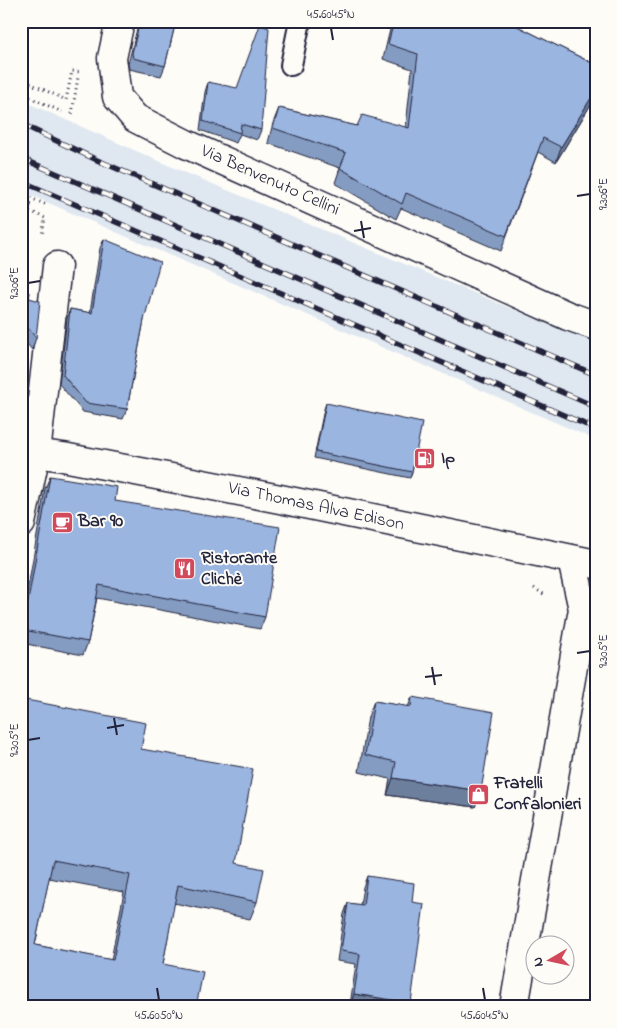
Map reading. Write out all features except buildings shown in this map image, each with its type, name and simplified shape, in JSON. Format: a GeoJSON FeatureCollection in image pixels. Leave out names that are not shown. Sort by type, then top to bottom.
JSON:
{"type":"FeatureCollection","features":[{"type":"Feature","properties":{"kind":"street"},"geometry":{"type":"LineString","coordinates":[[112,58],[120,21]]}},
{"type":"Feature","properties":{"kind":"street","name":"Via Benvenuto Cellini"},"geometry":{"type":"LineString","coordinates":[[112,58],[117,96],[135,118],[157,130],[558,312],[596,326]]}},
{"type":"Feature","properties":{"kind":"street"},"geometry":{"type":"LineString","coordinates":[[21,523],[28,452],[57,266]]}},
{"type":"Feature","properties":{"kind":"street","name":"Via Thomas Alva Edison"},"geometry":{"type":"LineString","coordinates":[[28,452],[63,456],[271,497],[584,562]]}},
{"type":"Feature","properties":{"kind":"street"},"geometry":{"type":"LineString","coordinates":[[514,1007],[583,609],[584,562]]}},
{"type":"Feature","properties":{"kind":"lane"},"geometry":{"type":"LineString","coordinates":[[290,65],[300,21]]}},
{"type":"Feature","properties":{"kind":"path"},"geometry":{"type":"LineString","coordinates":[[21,79],[66,100],[72,71],[79,72],[112,58]]}},
{"type":"Feature","properties":{"kind":"path"},"geometry":{"type":"LineString","coordinates":[[72,114],[79,72]]}},
{"type":"Feature","properties":{"kind":"path"},"geometry":{"type":"LineString","coordinates":[[21,93],[62,112]]}},
{"type":"Feature","properties":{"kind":"path"},"geometry":{"type":"LineString","coordinates":[[21,194],[47,205]]}},
{"type":"Feature","properties":{"kind":"shaded area"},"geometry":{"type":"Polygon","coordinates":[[[21,100],[179,170],[596,342],[596,440],[21,191],[21,100]]]}},
{"type":"Feature","properties":{"kind":"railway"},"geometry":{"type":"LineString","coordinates":[[21,124],[97,160],[596,375]]}},
{"type":"Feature","properties":{"kind":"railway"},"geometry":{"type":"LineString","coordinates":[[21,158],[596,407]]}},
{"type":"Feature","properties":{"kind":"railway"},"geometry":{"type":"LineString","coordinates":[[21,181],[596,429]]}},
{"type":"Feature","properties":{"kind":"place","name":"Ip"},"geometry":{"type":"Point","coordinates":[425,459]}},
{"type":"Feature","properties":{"kind":"place","name":"Bar 90"},"geometry":{"type":"Point","coordinates":[62,522]}},
{"type":"Feature","properties":{"kind":"place","name":"Ristorante Clichè"},"geometry":{"type":"Point","coordinates":[185,569]}},
{"type":"Feature","properties":{"kind":"place","name":"Fratelli Confalonieri"},"geometry":{"type":"Point","coordinates":[478,794]}}]}
